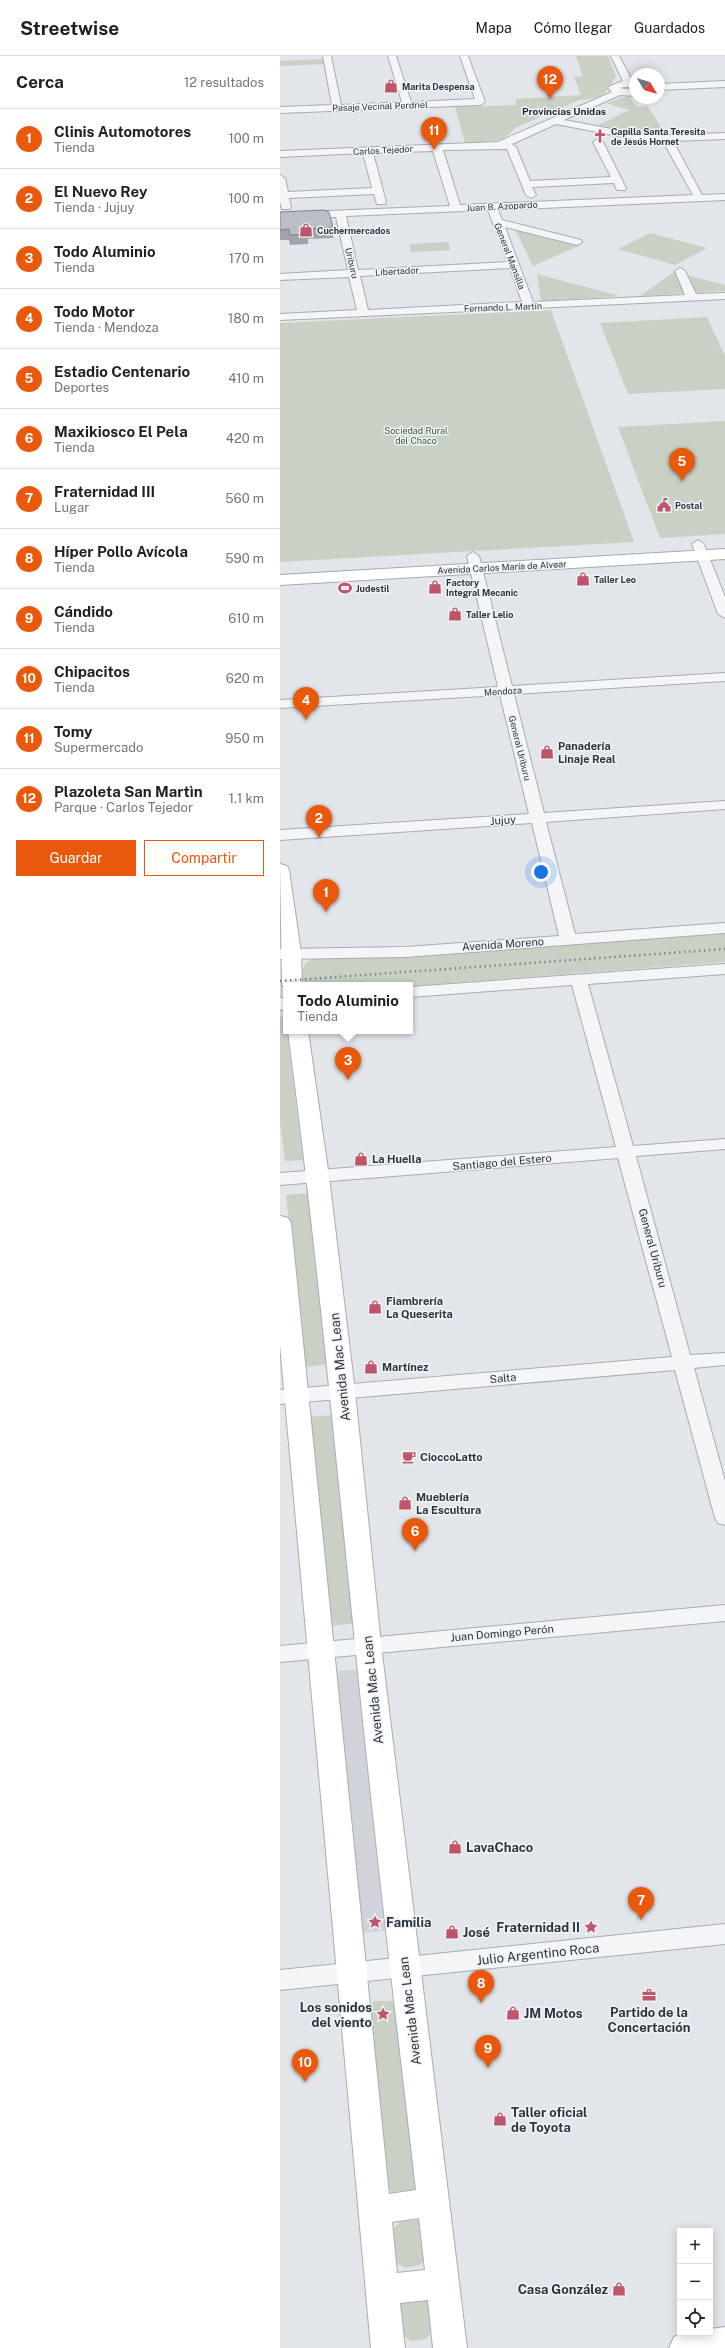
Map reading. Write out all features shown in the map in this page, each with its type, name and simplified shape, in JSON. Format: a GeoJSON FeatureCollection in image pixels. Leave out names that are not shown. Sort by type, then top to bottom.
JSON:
{"type":"FeatureCollection","features":[{"type":"Feature","properties":{"kind":"main road","name":"Avenida Carlos María de Alvear"},"geometry":{"type":"LineString","coordinates":[[700,550],[725,542]]}},
{"type":"Feature","properties":{"kind":"main road","name":"Avenida Carlos María de Alvear"},"geometry":{"type":"LineString","coordinates":[[280,572],[725,548]]}},
{"type":"Feature","properties":{"kind":"main road","name":"Avenida Carlos María de Alvear"},"geometry":{"type":"LineString","coordinates":[[700,550],[725,554]]}},
{"type":"Feature","properties":{"kind":"main road","name":"Avenida Carlos María de Alvear"},"geometry":{"type":"LineString","coordinates":[[280,566],[474,562]]}},
{"type":"Feature","properties":{"kind":"main road","name":"Avenida Carlos María de Alvear"},"geometry":{"type":"LineString","coordinates":[[280,580],[474,562]]}},
{"type":"Feature","properties":{"kind":"main road"},"geometry":{"type":"LineString","coordinates":[[280,870],[285,954],[291,982]]}},
{"type":"Feature","properties":{"kind":"main road","name":"Avenida Mac Lean"},"geometry":{"type":"LineString","coordinates":[[298,1034],[318,1177],[343,1392],[368,1646],[450,2348]]}},
{"type":"Feature","properties":{"kind":"main road"},"geometry":{"type":"LineString","coordinates":[[280,1223],[288,1396],[320,1650],[353,1973],[388,2348]]}},
{"type":"Feature","properties":{"kind":"main road"},"geometry":{"type":"LineString","coordinates":[[375,2210],[433,2202]]}},
{"type":"Feature","properties":{"kind":"main road"},"geometry":{"type":"LineString","coordinates":[[383,2290],[442,2283]]}},
{"type":"Feature","properties":{"kind":"main road"},"geometry":{"type":"LineString","coordinates":[[686,2348],[725,2343]]}},
{"type":"Feature","properties":{"kind":"street"},"geometry":{"type":"LineString","coordinates":[[327,56],[337,108]]}},
{"type":"Feature","properties":{"kind":"street"},"geometry":{"type":"LineString","coordinates":[[392,56],[407,105]]}},
{"type":"Feature","properties":{"kind":"street","name":"Pasaje Vecinal Perdriel"},"geometry":{"type":"LineString","coordinates":[[280,110],[480,102],[464,56]]}},
{"type":"Feature","properties":{"kind":"street"},"geometry":{"type":"LineString","coordinates":[[615,56],[629,78]]}},
{"type":"Feature","properties":{"kind":"street"},"geometry":{"type":"LineString","coordinates":[[629,84],[614,86],[614,89],[619,92],[629,93]]}},
{"type":"Feature","properties":{"kind":"street"},"geometry":{"type":"LineString","coordinates":[[665,87],[725,84]]}},
{"type":"Feature","properties":{"kind":"street","name":"Carlos Tejedor"},"geometry":{"type":"LineString","coordinates":[[280,154],[498,145],[619,92]]}},
{"type":"Feature","properties":{"kind":"street"},"geometry":{"type":"LineString","coordinates":[[553,122],[649,139],[725,136]]}},
{"type":"Feature","properties":{"kind":"street"},"geometry":{"type":"LineString","coordinates":[[667,139],[699,198]]}},
{"type":"Feature","properties":{"kind":"street"},"geometry":{"type":"LineString","coordinates":[[598,142],[627,200]]}},
{"type":"Feature","properties":{"kind":"street"},"geometry":{"type":"LineString","coordinates":[[498,145],[511,146],[535,204]]}},
{"type":"Feature","properties":{"kind":"street"},"geometry":{"type":"LineString","coordinates":[[437,147],[456,208]]}},
{"type":"Feature","properties":{"kind":"street"},"geometry":{"type":"LineString","coordinates":[[367,150],[383,211]]}},
{"type":"Feature","properties":{"kind":"street"},"geometry":{"type":"LineString","coordinates":[[280,178],[284,195],[284,215]]}},
{"type":"Feature","properties":{"kind":"street"},"geometry":{"type":"LineString","coordinates":[[526,184],[617,180]]}},
{"type":"Feature","properties":{"kind":"street"},"geometry":{"type":"LineString","coordinates":[[284,195],[378,191]]}},
{"type":"Feature","properties":{"kind":"street","name":"Juan B. Azopardo"},"geometry":{"type":"LineString","coordinates":[[284,215],[724,197]]}},
{"type":"Feature","properties":{"kind":"street","name":"General Mansilla"},"geometry":{"type":"LineString","coordinates":[[492,206],[529,306]]}},
{"type":"Feature","properties":{"kind":"street","name":"Uriburu"},"geometry":{"type":"LineString","coordinates":[[340,213],[363,312]]}},
{"type":"Feature","properties":{"kind":"street"},"geometry":{"type":"LineString","coordinates":[[498,222],[577,242]]}},
{"type":"Feature","properties":{"kind":"street","name":"Libertador"},"geometry":{"type":"LineString","coordinates":[[280,277],[514,265]]}},
{"type":"Feature","properties":{"kind":"street"},"geometry":{"type":"LineString","coordinates":[[680,271],[692,298]]}},
{"type":"Feature","properties":{"kind":"street","name":"Fernando L. Martín"},"geometry":{"type":"LineString","coordinates":[[280,317],[725,296]]}},
{"type":"Feature","properties":{"kind":"street"},"geometry":{"type":"LineString","coordinates":[[700,550],[725,614]]}},
{"type":"Feature","properties":{"kind":"street","name":"General Uriburu"},"geometry":{"type":"LineString","coordinates":[[474,562],[568,939]]}},
{"type":"Feature","properties":{"kind":"street","name":"Mendoza"},"geometry":{"type":"LineString","coordinates":[[280,704],[725,677]]}},
{"type":"Feature","properties":{"kind":"street","name":"Jujuy"},"geometry":{"type":"LineString","coordinates":[[280,835],[725,805]]}},
{"type":"Feature","properties":{"kind":"street","name":"Avenida Moreno"},"geometry":{"type":"LineString","coordinates":[[285,954],[405,952],[725,928]]}},
{"type":"Feature","properties":{"kind":"street"},"geometry":{"type":"LineString","coordinates":[[413,992],[725,969]]}},
{"type":"Feature","properties":{"kind":"street","name":"General Uriburu"},"geometry":{"type":"LineString","coordinates":[[579,980],[684,1362],[725,1518]]}},
{"type":"Feature","properties":{"kind":"street","name":"Santiago del Estero"},"geometry":{"type":"LineString","coordinates":[[280,1179],[725,1144]]}},
{"type":"Feature","properties":{"kind":"street","name":"Salta"},"geometry":{"type":"LineString","coordinates":[[288,1396],[725,1359]]}},
{"type":"Feature","properties":{"kind":"street","name":"Juan Domingo Perón"},"geometry":{"type":"LineString","coordinates":[[280,1654],[725,1613]]}},
{"type":"Feature","properties":{"kind":"street","name":"Julio Argentino Roca"},"geometry":{"type":"LineString","coordinates":[[280,1980],[725,1934]]}},
{"type":"Feature","properties":{"kind":"shaded area"},"geometry":{"type":"Polygon","coordinates":[[[360,1669],[389,1930],[357,1934],[331,1672],[360,1669]]]}},
{"type":"Feature","properties":{"kind":"green space"},"geometry":{"type":"Polygon","coordinates":[[[576,56],[608,56],[616,77],[605,93],[595,98],[579,100],[515,128],[499,140],[492,142],[465,143],[455,107],[516,105],[516,99],[581,95],[574,77],[583,76],[576,56]]]}},
{"type":"Feature","properties":{"kind":"green space"},"geometry":{"type":"Polygon","coordinates":[[[324,59],[325,64],[280,66],[280,61],[324,59]]]}},
{"type":"Feature","properties":{"kind":"green space"},"geometry":{"type":"Polygon","coordinates":[[[628,96],[629,104],[635,104],[637,107],[647,106],[666,134],[649,136],[598,125],[629,110],[606,103],[628,96]]]}},
{"type":"Feature","properties":{"kind":"green space"},"geometry":{"type":"Polygon","coordinates":[[[515,229],[581,245],[533,266],[515,229]]]}},
{"type":"Feature","properties":{"kind":"green space"},"geometry":{"type":"Polygon","coordinates":[[[650,233],[707,248],[675,265],[618,249],[650,233]]]}},
{"type":"Feature","properties":{"kind":"green space"},"geometry":{"type":"Polygon","coordinates":[[[448,242],[450,250],[411,252],[409,244],[448,242]]]}},
{"type":"Feature","properties":{"kind":"green space"},"geometry":{"type":"Polygon","coordinates":[[[674,272],[725,285],[725,291],[640,296],[674,272]]]}},
{"type":"Feature","properties":{"kind":"green space"},"geometry":{"type":"Polygon","coordinates":[[[537,274],[620,296],[541,301],[537,274]]]}},
{"type":"Feature","properties":{"kind":"green space","name":"Sociedad Rural del Chaco"},"geometry":{"type":"Polygon","coordinates":[[[551,310],[634,542],[280,562],[280,323],[551,310]]]}},
{"type":"Feature","properties":{"kind":"green space"},"geometry":{"type":"Polygon","coordinates":[[[707,317],[725,356],[725,389],[628,394],[600,323],[707,317]]]}},
{"type":"Feature","properties":{"kind":"green space"},"geometry":{"type":"Polygon","coordinates":[[[725,421],[725,534],[660,538],[618,427],[725,421]]]}},
{"type":"Feature","properties":{"kind":"green space"},"geometry":{"type":"Polygon","coordinates":[[[725,933],[725,962],[413,986],[413,982],[304,982],[301,974],[306,962],[320,956],[383,956],[725,933]]]}},
{"type":"Feature","properties":{"kind":"green space"},"geometry":{"type":"Polygon","coordinates":[[[283,1016],[283,1034],[287,1034],[303,1160],[285,1161],[280,1123],[280,1017],[283,1016]]]}},
{"type":"Feature","properties":{"kind":"green space"},"geometry":{"type":"Polygon","coordinates":[[[308,1193],[329,1364],[305,1367],[286,1195],[308,1193]]]}},
{"type":"Feature","properties":{"kind":"green space"},"geometry":{"type":"Polygon","coordinates":[[[332,1415],[357,1623],[330,1626],[308,1417],[332,1415]]]}},
{"type":"Feature","properties":{"kind":"green space"},"geometry":{"type":"Polygon","coordinates":[[[374,2001],[393,2001],[399,2006],[421,2183],[415,2193],[396,2195],[386,2187],[367,2010],[374,2001]]]}},
{"type":"Feature","properties":{"kind":"green space"},"geometry":{"type":"Polygon","coordinates":[[[418,2220],[428,2228],[430,2253],[420,2265],[405,2268],[394,2262],[391,2230],[402,2221],[418,2220]]]}},
{"type":"Feature","properties":{"kind":"green space"},"geometry":{"type":"Polygon","coordinates":[[[423,2295],[435,2303],[438,2326],[426,2339],[411,2341],[400,2333],[396,2309],[409,2296],[423,2295]]]}},
{"type":"Feature","properties":{"kind":"building"},"geometry":{"type":"Polygon","coordinates":[[[324,210],[329,212],[333,227],[307,229],[308,234],[290,235],[289,229],[280,230],[280,212],[324,210]]]}},
{"type":"Feature","properties":{"kind":"railway"},"geometry":{"type":"LineString","coordinates":[[280,981],[725,949]]}},
{"type":"Feature","properties":{"kind":"place","name":"Marita Despensa"},"geometry":{"type":"Point","coordinates":[391,86]}},
{"type":"Feature","properties":{"kind":"place","name":"Plazoleta San Martìn"},"geometry":{"type":"Point","coordinates":[550,99]}},
{"type":"Feature","properties":{"kind":"place","name":"Capilla Santa Teresita de Jesús Hornet"},"geometry":{"type":"Point","coordinates":[600,136]}},
{"type":"Feature","properties":{"kind":"place","name":"Tomy"},"geometry":{"type":"Point","coordinates":[434,150]}},
{"type":"Feature","properties":{"kind":"place","name":"Cuchermercados"},"geometry":{"type":"Point","coordinates":[306,230]}},
{"type":"Feature","properties":{"kind":"place","name":"Estadio Centenario"},"geometry":{"type":"Point","coordinates":[682,481]}},
{"type":"Feature","properties":{"kind":"place","name":"Postal"},"geometry":{"type":"Point","coordinates":[664,505]}},
{"type":"Feature","properties":{"kind":"place","name":"Taller Leo"},"geometry":{"type":"Point","coordinates":[583,579]}},
{"type":"Feature","properties":{"kind":"place","name":"Factory Integral Mecanic"},"geometry":{"type":"Point","coordinates":[435,587]}},
{"type":"Feature","properties":{"kind":"place","name":"Judestil"},"geometry":{"type":"Point","coordinates":[345,588]}},
{"type":"Feature","properties":{"kind":"place","name":"Taller Lelio"},"geometry":{"type":"Point","coordinates":[455,614]}},
{"type":"Feature","properties":{"kind":"place","name":"Todo Motor"},"geometry":{"type":"Point","coordinates":[306,720]}},
{"type":"Feature","properties":{"kind":"place","name":"Panadería Linaje Real"},"geometry":{"type":"Point","coordinates":[547,752]}},
{"type":"Feature","properties":{"kind":"place","name":"El Nuevo Rey"},"geometry":{"type":"Point","coordinates":[319,838]}},
{"type":"Feature","properties":{"kind":"place","name":"Clinis Automotores"},"geometry":{"type":"Point","coordinates":[326,912]}},
{"type":"Feature","properties":{"kind":"place","name":"Todo Aluminio"},"geometry":{"type":"Point","coordinates":[348,1080]}},
{"type":"Feature","properties":{"kind":"place","name":"La Huella"},"geometry":{"type":"Point","coordinates":[361,1159]}},
{"type":"Feature","properties":{"kind":"place","name":"Fiambrería La Queserita"},"geometry":{"type":"Point","coordinates":[375,1307]}},
{"type":"Feature","properties":{"kind":"place","name":"Martínez"},"geometry":{"type":"Point","coordinates":[371,1367]}},
{"type":"Feature","properties":{"kind":"place","name":"CioccoLatto"},"geometry":{"type":"Point","coordinates":[409,1457]}},
{"type":"Feature","properties":{"kind":"place","name":"Mueblería La Escultura"},"geometry":{"type":"Point","coordinates":[405,1503]}},
{"type":"Feature","properties":{"kind":"place","name":"Maxikiosco El Pela"},"geometry":{"type":"Point","coordinates":[415,1551]}},
{"type":"Feature","properties":{"kind":"place","name":"LavaChaco"},"geometry":{"type":"Point","coordinates":[455,1847]}},
{"type":"Feature","properties":{"kind":"place","name":"Fraternidad III"},"geometry":{"type":"Point","coordinates":[641,1920]}},
{"type":"Feature","properties":{"kind":"place","name":"Familia"},"geometry":{"type":"Point","coordinates":[375,1922]}},
{"type":"Feature","properties":{"kind":"place","name":"Fraternidad II"},"geometry":{"type":"Point","coordinates":[591,1927]}},
{"type":"Feature","properties":{"kind":"place","name":"José"},"geometry":{"type":"Point","coordinates":[452,1932]}},
{"type":"Feature","properties":{"kind":"place","name":"Partido de la Concertación"},"geometry":{"type":"Point","coordinates":[649,1995]}},
{"type":"Feature","properties":{"kind":"place","name":"Híper Pollo Avícola"},"geometry":{"type":"Point","coordinates":[481,2003]}},
{"type":"Feature","properties":{"kind":"place","name":"JM Motos"},"geometry":{"type":"Point","coordinates":[513,2013]}},
{"type":"Feature","properties":{"kind":"place","name":"Los sonidos del viento"},"geometry":{"type":"Point","coordinates":[383,2014]}},
{"type":"Feature","properties":{"kind":"place","name":"Cándido"},"geometry":{"type":"Point","coordinates":[488,2068]}},
{"type":"Feature","properties":{"kind":"place","name":"Chipacitos"},"geometry":{"type":"Point","coordinates":[305,2082]}},
{"type":"Feature","properties":{"kind":"place","name":"Taller oficial de Toyota"},"geometry":{"type":"Point","coordinates":[500,2119]}},
{"type":"Feature","properties":{"kind":"place","name":"Casa González"},"geometry":{"type":"Point","coordinates":[619,2289]}},
{"type":"Feature","properties":{"kind":"district","name":"Provincias Unidas"},"geometry":{"type":"Point","coordinates":[564,111]}}]}
